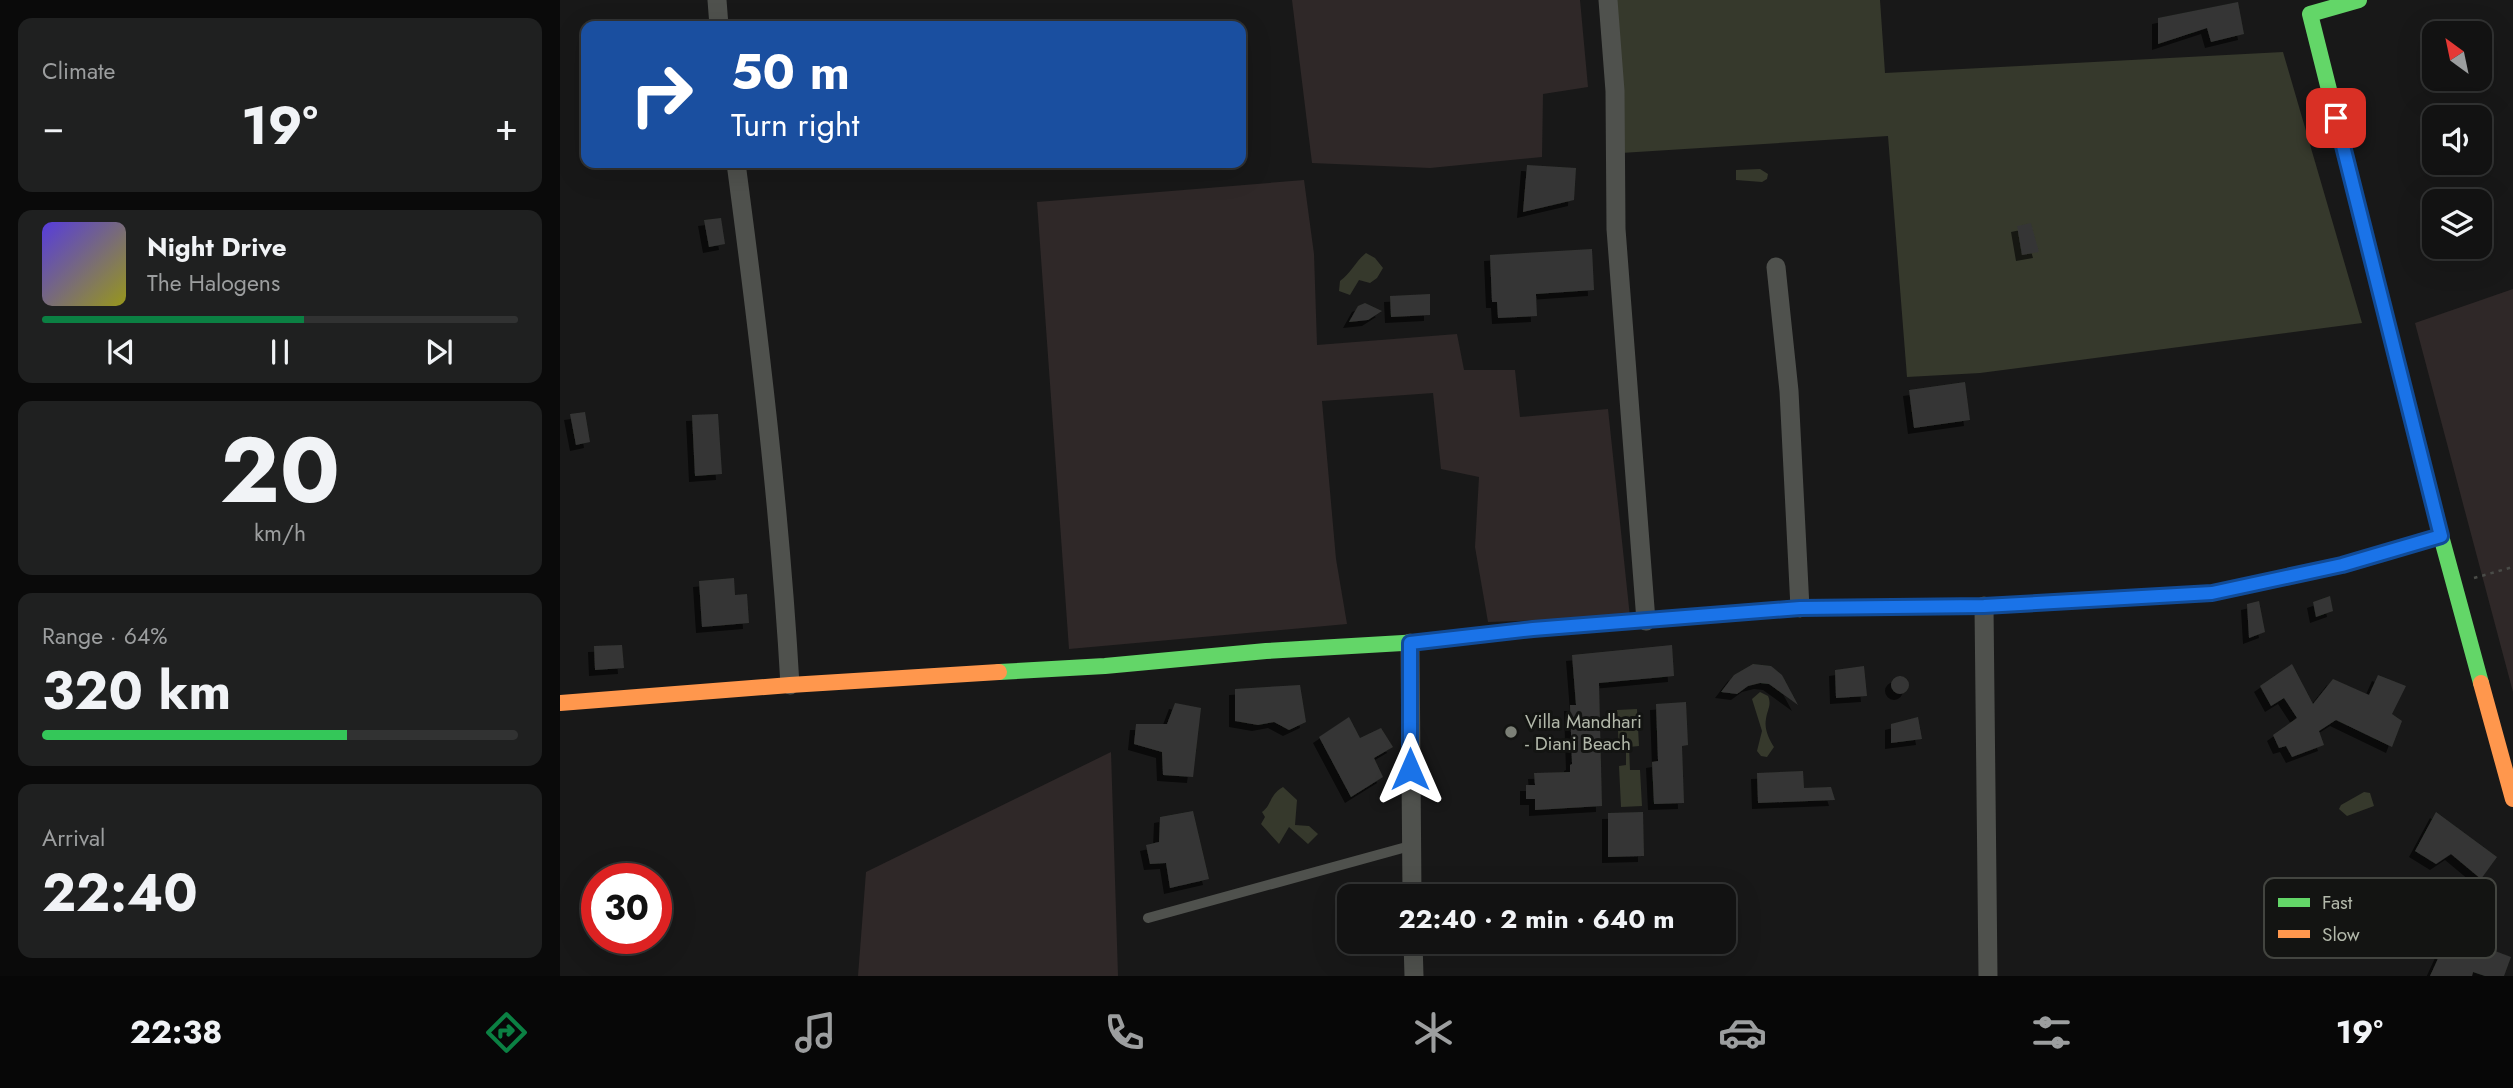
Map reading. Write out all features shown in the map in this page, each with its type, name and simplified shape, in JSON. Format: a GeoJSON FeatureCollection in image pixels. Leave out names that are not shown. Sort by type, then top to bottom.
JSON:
{"type":"FeatureCollection","features":[{"type":"Feature","properties":{"kind":"street"},"geometry":{"type":"LineString","coordinates":[[717,0],[719,21]]}},
{"type":"Feature","properties":{"kind":"street"},"geometry":{"type":"LineString","coordinates":[[1608,0],[1615,91],[1616,229],[1646,621]]}},
{"type":"Feature","properties":{"kind":"street"},"geometry":{"type":"LineString","coordinates":[[2359,0],[2308,7],[2441,536],[2513,799]]}},
{"type":"Feature","properties":{"kind":"street"},"geometry":{"type":"LineString","coordinates":[[737,168],[768,425],[784,588],[790,685]]}},
{"type":"Feature","properties":{"kind":"street"},"geometry":{"type":"LineString","coordinates":[[1776,267],[1789,391],[1800,608]]}},
{"type":"Feature","properties":{"kind":"street"},"geometry":{"type":"LineString","coordinates":[[560,703],[790,685],[1105,666],[1266,651],[1410,643],[1533,629],[1800,608],[1984,606],[2212,593],[2342,565],[2441,536]]}},
{"type":"Feature","properties":{"kind":"street"},"geometry":{"type":"LineString","coordinates":[[1984,606],[1988,976]]}},
{"type":"Feature","properties":{"kind":"street"},"geometry":{"type":"LineString","coordinates":[[1410,643],[1412,884]]}},
{"type":"Feature","properties":{"kind":"street"},"geometry":{"type":"LineString","coordinates":[[1413,954],[1413,976]]}},
{"type":"Feature","properties":{"kind":"lane"},"geometry":{"type":"LineString","coordinates":[[1148,918],[1410,846]]}},
{"type":"Feature","properties":{"kind":"path"},"geometry":{"type":"LineString","coordinates":[[2454,584],[2513,567]]}},
{"type":"Feature","properties":{"kind":"shaded area"},"geometry":{"type":"Polygon","coordinates":[[[1292,0],[1580,0],[1588,87],[1543,94],[1542,157],[1430,168],[1312,163],[1292,0]]]}},
{"type":"Feature","properties":{"kind":"shaded area"},"geometry":{"type":"Polygon","coordinates":[[[1614,0],[1880,0],[1885,73],[2283,52],[2362,323],[1980,373],[1907,377],[1888,136],[1621,153],[1614,0]]]}},
{"type":"Feature","properties":{"kind":"shaded area"},"geometry":{"type":"Polygon","coordinates":[[[1760,169],[1768,174],[1767,179],[1762,182],[1736,180],[1736,170],[1760,169]]]}},
{"type":"Feature","properties":{"kind":"shaded area"},"geometry":{"type":"Polygon","coordinates":[[[1304,180],[1314,254],[1317,345],[1457,334],[1464,370],[1515,370],[1520,417],[1608,409],[1630,617],[1488,622],[1475,547],[1479,477],[1441,469],[1433,393],[1322,401],[1336,559],[1347,624],[1069,649],[1037,202],[1304,180]]]}},
{"type":"Feature","properties":{"kind":"shaded area"},"geometry":{"type":"Polygon","coordinates":[[[1366,253],[1375,258],[1383,268],[1377,278],[1370,283],[1359,280],[1350,295],[1339,291],[1340,281],[1366,253]]]}},
{"type":"Feature","properties":{"kind":"shaded area"},"geometry":{"type":"Polygon","coordinates":[[[2513,289],[2513,692],[2415,323],[2513,289]]]}},
{"type":"Feature","properties":{"kind":"shaded area"},"geometry":{"type":"Polygon","coordinates":[[[1760,692],[1768,696],[1770,702],[1766,726],[1774,747],[1767,757],[1761,756],[1757,751],[1762,731],[1752,699],[1760,692]]]}},
{"type":"Feature","properties":{"kind":"shaded area"},"geometry":{"type":"Polygon","coordinates":[[[1637,709],[1639,746],[1629,747],[1630,770],[1640,770],[1642,806],[1621,807],[1619,766],[1626,765],[1626,751],[1619,751],[1617,710],[1637,709]]]}},
{"type":"Feature","properties":{"kind":"shaded area"},"geometry":{"type":"Polygon","coordinates":[[[1111,752],[1118,976],[858,976],[866,872],[1111,752]]]}},
{"type":"Feature","properties":{"kind":"shaded area"},"geometry":{"type":"Polygon","coordinates":[[[1283,787],[1297,800],[1295,825],[1309,826],[1318,834],[1308,844],[1289,827],[1279,844],[1261,824],[1265,817],[1262,812],[1275,793],[1283,787]]]}},
{"type":"Feature","properties":{"kind":"shaded area"},"geometry":{"type":"Polygon","coordinates":[[[2364,792],[2370,793],[2374,806],[2347,816],[2339,809],[2341,805],[2364,792]]]}},
{"type":"Feature","properties":{"kind":"building"},"geometry":{"type":"Polygon","coordinates":[[[2238,2],[2244,34],[2211,42],[2207,28],[2158,44],[2158,18],[2238,2]]]}},
{"type":"Feature","properties":{"kind":"building"},"geometry":{"type":"Polygon","coordinates":[[[1527,165],[1576,168],[1574,200],[1523,212],[1527,165]]]}},
{"type":"Feature","properties":{"kind":"building"},"geometry":{"type":"Polygon","coordinates":[[[721,218],[725,244],[709,247],[704,220],[721,218]]]}},
{"type":"Feature","properties":{"kind":"building"},"geometry":{"type":"Polygon","coordinates":[[[2031,223],[2039,252],[2022,255],[2017,226],[2031,223]]]}},
{"type":"Feature","properties":{"kind":"building"},"geometry":{"type":"Polygon","coordinates":[[[1592,249],[1594,290],[1536,294],[1537,316],[1498,318],[1497,302],[1492,302],[1490,255],[1592,249]]]}},
{"type":"Feature","properties":{"kind":"building"},"geometry":{"type":"Polygon","coordinates":[[[1430,294],[1430,315],[1391,317],[1390,296],[1430,294]]]}},
{"type":"Feature","properties":{"kind":"building"},"geometry":{"type":"Polygon","coordinates":[[[1365,303],[1382,311],[1368,320],[1349,322],[1358,306],[1365,303]]]}},
{"type":"Feature","properties":{"kind":"building"},"geometry":{"type":"Polygon","coordinates":[[[1965,382],[1970,420],[1914,428],[1909,390],[1965,382]]]}},
{"type":"Feature","properties":{"kind":"building"},"geometry":{"type":"Polygon","coordinates":[[[585,412],[590,442],[576,445],[570,414],[585,412]]]}},
{"type":"Feature","properties":{"kind":"building"},"geometry":{"type":"Polygon","coordinates":[[[718,414],[722,474],[695,476],[692,415],[718,414]]]}},
{"type":"Feature","properties":{"kind":"building"},"geometry":{"type":"Polygon","coordinates":[[[734,578],[735,595],[747,594],[749,623],[702,627],[699,581],[734,578]]]}},
{"type":"Feature","properties":{"kind":"building"},"geometry":{"type":"Polygon","coordinates":[[[2330,596],[2333,611],[2316,617],[2313,602],[2330,596]]]}},
{"type":"Feature","properties":{"kind":"building"},"geometry":{"type":"Polygon","coordinates":[[[2259,601],[2265,632],[2249,638],[2247,604],[2259,601]]]}},
{"type":"Feature","properties":{"kind":"building"},"geometry":{"type":"Polygon","coordinates":[[[622,645],[624,668],[595,670],[594,646],[622,645]]]}},
{"type":"Feature","properties":{"kind":"building"},"geometry":{"type":"Polygon","coordinates":[[[1672,645],[1674,676],[1599,683],[1602,806],[1535,810],[1535,799],[1526,799],[1526,785],[1535,785],[1534,773],[1570,772],[1572,764],[1570,705],[1576,705],[1572,655],[1672,645]]]}},
{"type":"Feature","properties":{"kind":"building"},"geometry":{"type":"Polygon","coordinates":[[[1753,664],[1771,666],[1782,675],[1798,705],[1769,684],[1748,686],[1737,694],[1721,692],[1734,675],[1753,664]]]}},
{"type":"Feature","properties":{"kind":"building"},"geometry":{"type":"Polygon","coordinates":[[[2292,664],[2313,704],[2333,679],[2369,695],[2378,675],[2406,686],[2392,714],[2402,721],[2392,747],[2336,720],[2319,731],[2324,745],[2292,757],[2286,746],[2279,748],[2273,735],[2297,718],[2284,698],[2271,706],[2260,686],[2292,664]]]}},
{"type":"Feature","properties":{"kind":"building"},"geometry":{"type":"Polygon","coordinates":[[[1864,666],[1867,696],[1836,698],[1835,670],[1864,666]]]}},
{"type":"Feature","properties":{"kind":"building"},"geometry":{"type":"Polygon","coordinates":[[[1900,676],[1906,679],[1909,685],[1906,691],[1900,694],[1894,691],[1891,685],[1894,679],[1900,676]]]}},
{"type":"Feature","properties":{"kind":"building"},"geometry":{"type":"Polygon","coordinates":[[[1300,685],[1306,722],[1289,730],[1274,722],[1258,725],[1235,721],[1235,689],[1300,685]]]}},
{"type":"Feature","properties":{"kind":"building"},"geometry":{"type":"Polygon","coordinates":[[[1686,702],[1688,745],[1682,746],[1684,803],[1654,804],[1652,762],[1658,761],[1656,704],[1686,702]]]}},
{"type":"Feature","properties":{"kind":"building"},"geometry":{"type":"Polygon","coordinates":[[[1175,703],[1201,708],[1193,777],[1163,775],[1162,752],[1134,744],[1136,724],[1167,724],[1175,703]]]}},
{"type":"Feature","properties":{"kind":"building"},"geometry":{"type":"Polygon","coordinates":[[[1349,717],[1360,738],[1381,728],[1393,747],[1374,758],[1383,777],[1351,797],[1319,737],[1349,717]]]}},
{"type":"Feature","properties":{"kind":"building"},"geometry":{"type":"Polygon","coordinates":[[[1918,717],[1922,739],[1891,743],[1891,724],[1918,717]]]}},
{"type":"Feature","properties":{"kind":"building"},"geometry":{"type":"Polygon","coordinates":[[[1803,771],[1804,788],[1831,787],[1835,800],[1758,803],[1757,773],[1803,771]]]}},
{"type":"Feature","properties":{"kind":"building"},"geometry":{"type":"Polygon","coordinates":[[[1193,811],[1209,879],[1170,888],[1166,863],[1150,864],[1146,845],[1159,842],[1160,817],[1193,811]]]}},
{"type":"Feature","properties":{"kind":"building"},"geometry":{"type":"Polygon","coordinates":[[[1643,812],[1644,856],[1608,857],[1608,813],[1643,812]]]}},
{"type":"Feature","properties":{"kind":"building"},"geometry":{"type":"Polygon","coordinates":[[[2436,812],[2497,857],[2480,878],[2451,854],[2436,864],[2415,851],[2436,812]]]}},
{"type":"Feature","properties":{"kind":"building"},"geometry":{"type":"Polygon","coordinates":[[[2496,951],[2511,957],[2504,976],[2485,976],[2473,972],[2472,976],[2430,976],[2438,958],[2496,958],[2496,951]]]}},
{"type":"Feature","properties":{"kind":"traffic: fast"},"geometry":{"type":"LineString","coordinates":[[2359,0],[2310,14],[2441,536],[2481,683]]}},
{"type":"Feature","properties":{"kind":"traffic: fast"},"geometry":{"type":"LineString","coordinates":[[1798,608],[1984,606],[2212,593],[2342,565],[2441,536]]}},
{"type":"Feature","properties":{"kind":"traffic: fast"},"geometry":{"type":"LineString","coordinates":[[999,672],[1420,642]]}},
{"type":"Feature","properties":{"kind":"traffic: slow"},"geometry":{"type":"LineString","coordinates":[[1420,642],[1533,629],[1798,608]]}},
{"type":"Feature","properties":{"kind":"traffic: slow"},"geometry":{"type":"LineString","coordinates":[[560,703],[999,672]]}},
{"type":"Feature","properties":{"kind":"traffic: slow"},"geometry":{"type":"LineString","coordinates":[[2481,683],[2513,799]]}},
{"type":"Feature","properties":{"kind":"place","name":"Villa Mandhari - Diani Beach"},"geometry":{"type":"Point","coordinates":[1511,732]}},
{"type":"Feature","properties":{"kind":"route"},"geometry":{"type":"LineString","coordinates":[[1410,769],[1410,643],[1533,629],[1800,608],[1984,606],[2212,593],[2342,565],[2441,536],[2336,118]]}}]}
